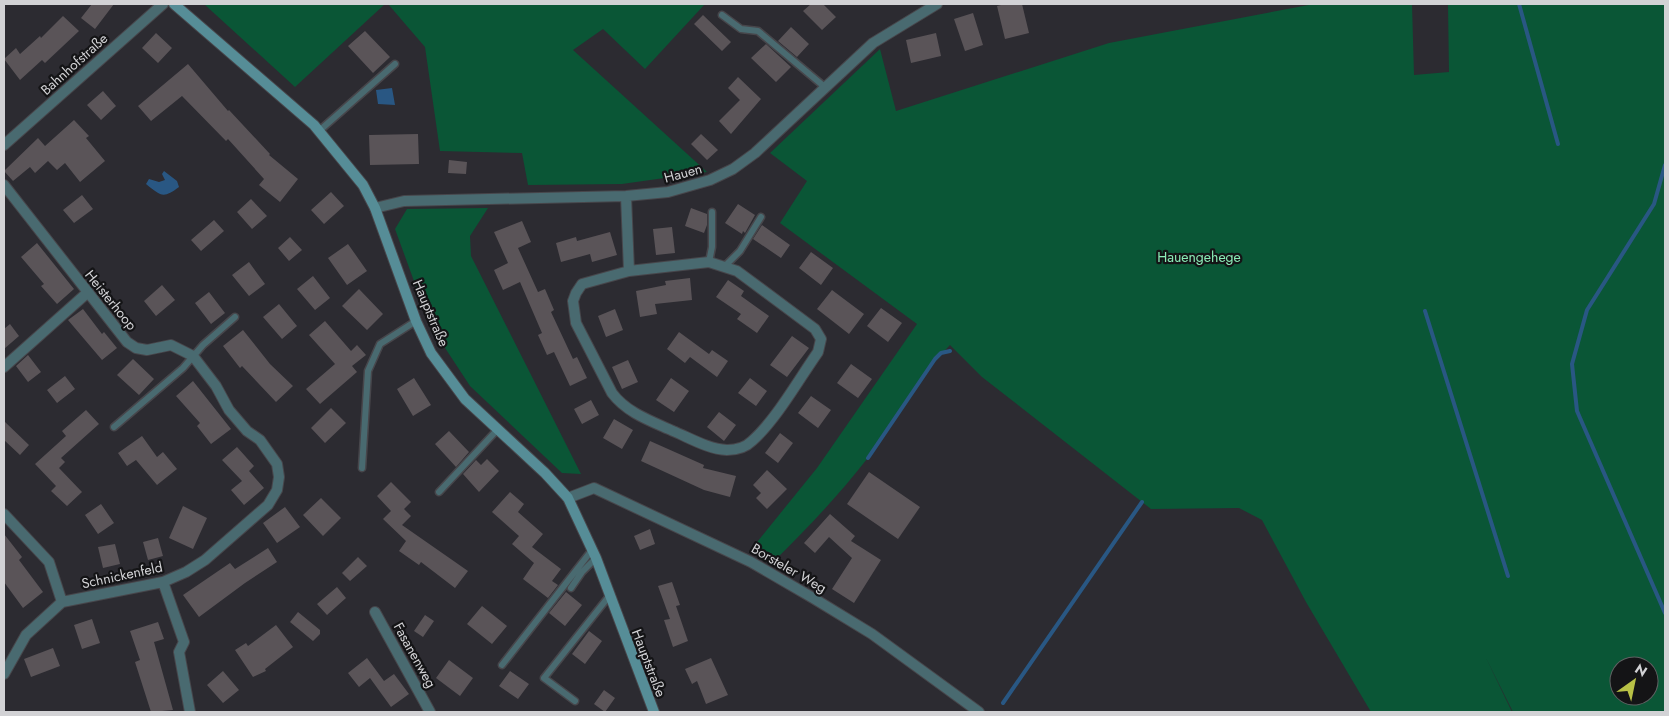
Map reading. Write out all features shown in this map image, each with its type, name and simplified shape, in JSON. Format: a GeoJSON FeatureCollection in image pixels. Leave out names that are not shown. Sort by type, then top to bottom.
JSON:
{"type":"FeatureCollection","features":[{"type":"Feature","properties":{"kind":"main road","name":"Hauptstraße"},"geometry":{"type":"LineString","coordinates":[[174,4],[319,131],[363,185],[375,208],[416,321],[431,352],[465,399],[545,472],[568,498],[594,554],[654,712]]}},
{"type":"Feature","properties":{"kind":"street","name":"Bahnhofstraße"},"geometry":{"type":"LineString","coordinates":[[4,145],[163,4]]}},
{"type":"Feature","properties":{"kind":"street","name":"Hauen"},"geometry":{"type":"LineString","coordinates":[[375,208],[404,201],[626,196],[690,188],[733,169],[755,153],[873,42],[937,4]]}},
{"type":"Feature","properties":{"kind":"street","name":"Heisterhoop"},"geometry":{"type":"LineString","coordinates":[[4,184],[87,293],[128,342],[136,348],[147,350],[171,345],[193,356],[216,386],[229,410],[247,431],[260,440],[277,464],[279,477],[277,490]]}},
{"type":"Feature","properties":{"kind":"street"},"geometry":{"type":"LineString","coordinates":[[626,196],[629,271]]}},
{"type":"Feature","properties":{"kind":"street"},"geometry":{"type":"LineString","coordinates":[[709,262],[737,271],[815,329],[821,339],[818,352],[764,428],[752,442],[741,448],[728,450],[710,447],[650,421],[620,404],[612,393],[576,323],[573,301],[582,284],[629,271],[709,262]]}},
{"type":"Feature","properties":{"kind":"street"},"geometry":{"type":"LineString","coordinates":[[4,367],[87,293]]}},
{"type":"Feature","properties":{"kind":"street","name":"Borsteler Weg"},"geometry":{"type":"LineString","coordinates":[[568,498],[594,488],[751,562],[872,634],[979,712]]}},
{"type":"Feature","properties":{"kind":"street","name":"Schnickenfeld"},"geometry":{"type":"LineString","coordinates":[[62,602],[163,582],[186,572],[205,560],[268,505],[277,490]]}},
{"type":"Feature","properties":{"kind":"street"},"geometry":{"type":"LineString","coordinates":[[4,514],[49,562],[62,602],[26,635],[4,674]]}},
{"type":"Feature","properties":{"kind":"street"},"geometry":{"type":"LineString","coordinates":[[163,582],[184,642],[179,652],[190,712]]}},
{"type":"Feature","properties":{"kind":"street","name":"Fasanenweg"},"geometry":{"type":"LineString","coordinates":[[375,612],[430,712]]}},
{"type":"Feature","properties":{"kind":"lane"},"geometry":{"type":"LineString","coordinates":[[722,15],[741,29],[758,31],[826,88]]}},
{"type":"Feature","properties":{"kind":"lane"},"geometry":{"type":"LineString","coordinates":[[319,131],[395,64]]}},
{"type":"Feature","properties":{"kind":"lane"},"geometry":{"type":"LineString","coordinates":[[709,262],[712,247],[712,212]]}},
{"type":"Feature","properties":{"kind":"lane"},"geometry":{"type":"LineString","coordinates":[[725,266],[740,251],[761,217]]}},
{"type":"Feature","properties":{"kind":"lane"},"geometry":{"type":"LineString","coordinates":[[114,427],[183,368],[193,356],[235,317]]}},
{"type":"Feature","properties":{"kind":"lane"},"geometry":{"type":"LineString","coordinates":[[362,468],[368,370],[380,344],[416,321]]}},
{"type":"Feature","properties":{"kind":"lane"},"geometry":{"type":"LineString","coordinates":[[439,492],[498,429]]}},
{"type":"Feature","properties":{"kind":"lane"},"geometry":{"type":"LineString","coordinates":[[571,588],[594,554]]}},
{"type":"Feature","properties":{"kind":"lane"},"geometry":{"type":"LineString","coordinates":[[502,665],[594,554]]}},
{"type":"Feature","properties":{"kind":"lane"},"geometry":{"type":"LineString","coordinates":[[575,701],[544,678],[610,595]]}},
{"type":"Feature","properties":{"kind":"green space"},"geometry":{"type":"Polygon","coordinates":[[[204,4],[385,4],[295,87],[204,4]]]}},
{"type":"Feature","properties":{"kind":"green space"},"geometry":{"type":"Polygon","coordinates":[[[388,4],[705,4],[645,69],[603,29],[573,50],[707,172],[622,184],[528,185],[522,153],[440,151],[425,47],[388,4]]]}},
{"type":"Feature","properties":{"kind":"green space","name":"Hauengehege"},"geometry":{"type":"Polygon","coordinates":[[[1314,4],[1412,4],[1414,75],[1449,72],[1448,5],[1665,4],[1665,712],[1513,712],[1486,658],[1512,712],[1371,712],[1306,602],[1262,520],[1239,508],[1151,509],[982,377],[950,345],[927,372],[867,459],[833,499],[772,563],[753,547],[817,468],[917,324],[780,223],[807,181],[770,153],[880,49],[896,111],[1109,43],[1314,4]]]}},
{"type":"Feature","properties":{"kind":"green space"},"geometry":{"type":"Polygon","coordinates":[[[488,208],[470,236],[471,256],[581,474],[562,473],[470,386],[430,325],[395,229],[407,209],[488,208]]]}},
{"type":"Feature","properties":{"kind":"water"},"geometry":{"type":"Polygon","coordinates":[[[392,88],[395,105],[378,104],[376,90],[392,88]]]}},
{"type":"Feature","properties":{"kind":"water"},"geometry":{"type":"Polygon","coordinates":[[[164,171],[177,181],[179,187],[169,193],[162,194],[146,184],[149,179],[159,182],[165,180],[162,174],[164,171]]]}},
{"type":"Feature","properties":{"kind":"building"},"geometry":{"type":"Polygon","coordinates":[[[92,4],[114,4],[95,29],[81,18],[92,4]]]}},
{"type":"Feature","properties":{"kind":"building"},"geometry":{"type":"Polygon","coordinates":[[[811,4],[823,4],[836,17],[822,30],[803,11],[811,4]]]}},
{"type":"Feature","properties":{"kind":"building"},"geometry":{"type":"Polygon","coordinates":[[[1022,4],[1029,33],[1005,39],[997,6],[1022,4]]]}},
{"type":"Feature","properties":{"kind":"building"},"geometry":{"type":"Polygon","coordinates":[[[973,13],[983,45],[965,51],[954,19],[973,13]]]}},
{"type":"Feature","properties":{"kind":"building"},"geometry":{"type":"Polygon","coordinates":[[[703,15],[731,42],[722,51],[694,24],[703,15]]]}},
{"type":"Feature","properties":{"kind":"building"},"geometry":{"type":"Polygon","coordinates":[[[63,16],[79,31],[45,63],[42,60],[20,80],[4,59],[16,48],[20,54],[40,36],[41,38],[63,16]]]}},
{"type":"Feature","properties":{"kind":"building"},"geometry":{"type":"Polygon","coordinates":[[[791,27],[809,44],[797,57],[778,41],[791,27]]]}},
{"type":"Feature","properties":{"kind":"building"},"geometry":{"type":"Polygon","coordinates":[[[365,31],[390,57],[373,73],[348,46],[365,31]]]}},
{"type":"Feature","properties":{"kind":"building"},"geometry":{"type":"Polygon","coordinates":[[[156,33],[172,48],[158,63],[142,48],[156,33]]]}},
{"type":"Feature","properties":{"kind":"building"},"geometry":{"type":"Polygon","coordinates":[[[936,33],[941,56],[911,63],[906,40],[936,33]]]}},
{"type":"Feature","properties":{"kind":"building"},"geometry":{"type":"Polygon","coordinates":[[[766,44],[791,67],[776,82],[751,58],[766,44]]]}},
{"type":"Feature","properties":{"kind":"building"},"geometry":{"type":"Polygon","coordinates":[[[188,64],[269,155],[298,179],[280,202],[259,185],[264,179],[228,139],[226,141],[182,96],[151,121],[138,106],[188,64]]]}},
{"type":"Feature","properties":{"kind":"building"},"geometry":{"type":"Polygon","coordinates":[[[738,77],[761,99],[731,134],[719,121],[740,100],[728,88],[738,77]]]}},
{"type":"Feature","properties":{"kind":"building"},"geometry":{"type":"Polygon","coordinates":[[[103,91],[116,106],[101,120],[87,105],[103,91]]]}},
{"type":"Feature","properties":{"kind":"building"},"geometry":{"type":"Polygon","coordinates":[[[74,120],[89,136],[86,138],[105,161],[80,182],[65,163],[57,170],[48,161],[35,173],[30,167],[13,181],[4,171],[38,138],[45,146],[74,120]]]}},
{"type":"Feature","properties":{"kind":"building"},"geometry":{"type":"Polygon","coordinates":[[[418,134],[419,164],[370,165],[369,135],[418,134]]]}},
{"type":"Feature","properties":{"kind":"building"},"geometry":{"type":"Polygon","coordinates":[[[701,134],[718,150],[707,160],[691,144],[701,134]]]}},
{"type":"Feature","properties":{"kind":"building"},"geometry":{"type":"Polygon","coordinates":[[[449,160],[467,162],[466,174],[448,173],[449,160]]]}},
{"type":"Feature","properties":{"kind":"building"},"geometry":{"type":"Polygon","coordinates":[[[331,192],[344,206],[324,224],[311,210],[331,192]]]}},
{"type":"Feature","properties":{"kind":"building"},"geometry":{"type":"Polygon","coordinates":[[[82,195],[93,209],[74,223],[63,210],[82,195]]]}},
{"type":"Feature","properties":{"kind":"building"},"geometry":{"type":"Polygon","coordinates":[[[251,199],[267,216],[252,229],[237,212],[251,199]]]}},
{"type":"Feature","properties":{"kind":"building"},"geometry":{"type":"Polygon","coordinates":[[[738,204],[755,215],[745,233],[743,231],[742,234],[725,223],[738,204]]]}},
{"type":"Feature","properties":{"kind":"building"},"geometry":{"type":"Polygon","coordinates":[[[691,208],[707,214],[707,225],[704,233],[685,226],[691,208]]]}},
{"type":"Feature","properties":{"kind":"building"},"geometry":{"type":"Polygon","coordinates":[[[214,220],[224,231],[201,251],[191,240],[214,220]]]}},
{"type":"Feature","properties":{"kind":"building"},"geometry":{"type":"Polygon","coordinates":[[[522,221],[531,242],[518,248],[538,292],[545,289],[554,310],[551,312],[573,359],[577,357],[587,378],[570,386],[554,352],[547,355],[538,335],[542,333],[520,282],[503,290],[494,270],[508,263],[494,232],[522,221]]]}},
{"type":"Feature","properties":{"kind":"building"},"geometry":{"type":"Polygon","coordinates":[[[762,225],[790,245],[781,258],[753,239],[762,225]]]}},
{"type":"Feature","properties":{"kind":"building"},"geometry":{"type":"Polygon","coordinates":[[[672,227],[675,253],[656,255],[653,229],[672,227]]]}},
{"type":"Feature","properties":{"kind":"building"},"geometry":{"type":"Polygon","coordinates":[[[610,232],[617,255],[592,262],[590,254],[561,262],[556,243],[576,237],[577,241],[610,232]]]}},
{"type":"Feature","properties":{"kind":"building"},"geometry":{"type":"Polygon","coordinates":[[[290,237],[302,250],[289,261],[278,248],[290,237]]]}},
{"type":"Feature","properties":{"kind":"building"},"geometry":{"type":"Polygon","coordinates":[[[37,243],[74,289],[57,304],[41,286],[44,284],[21,257],[37,243]]]}},
{"type":"Feature","properties":{"kind":"building"},"geometry":{"type":"Polygon","coordinates":[[[348,244],[367,271],[347,285],[328,258],[348,244]]]}},
{"type":"Feature","properties":{"kind":"building"},"geometry":{"type":"Polygon","coordinates":[[[811,252],[833,268],[821,285],[799,268],[811,252]]]}},
{"type":"Feature","properties":{"kind":"building"},"geometry":{"type":"Polygon","coordinates":[[[249,262],[265,284],[249,296],[232,275],[249,262]]]}},
{"type":"Feature","properties":{"kind":"building"},"geometry":{"type":"Polygon","coordinates":[[[313,276],[330,298],[315,310],[297,289],[313,276]]]}},
{"type":"Feature","properties":{"kind":"building"},"geometry":{"type":"Polygon","coordinates":[[[690,278],[692,300],[655,304],[657,314],[640,317],[636,291],[666,285],[665,281],[690,278]]]}},
{"type":"Feature","properties":{"kind":"building"},"geometry":{"type":"Polygon","coordinates":[[[728,280],[744,291],[741,296],[769,316],[757,333],[737,319],[741,314],[716,297],[728,280]]]}},
{"type":"Feature","properties":{"kind":"building"},"geometry":{"type":"Polygon","coordinates":[[[162,285],[175,300],[156,316],[144,301],[162,285]]]}},
{"type":"Feature","properties":{"kind":"building"},"geometry":{"type":"Polygon","coordinates":[[[359,289],[383,314],[367,330],[342,306],[359,289]]]}},
{"type":"Feature","properties":{"kind":"building"},"geometry":{"type":"Polygon","coordinates":[[[832,290],[864,314],[849,334],[817,309],[832,290]]]}},
{"type":"Feature","properties":{"kind":"building"},"geometry":{"type":"Polygon","coordinates":[[[209,292],[225,313],[211,324],[195,303],[209,292]]]}},
{"type":"Feature","properties":{"kind":"building"},"geometry":{"type":"Polygon","coordinates":[[[279,304],[297,326],[282,339],[263,317],[279,304]]]}},
{"type":"Feature","properties":{"kind":"building"},"geometry":{"type":"Polygon","coordinates":[[[881,308],[902,323],[888,342],[867,326],[881,308]]]}},
{"type":"Feature","properties":{"kind":"building"},"geometry":{"type":"Polygon","coordinates":[[[83,309],[102,334],[104,332],[117,348],[102,360],[68,320],[83,309]]]}},
{"type":"Feature","properties":{"kind":"building"},"geometry":{"type":"Polygon","coordinates":[[[615,309],[623,330],[606,337],[598,316],[615,309]]]}},
{"type":"Feature","properties":{"kind":"building"},"geometry":{"type":"Polygon","coordinates":[[[325,321],[351,351],[357,345],[366,355],[352,366],[357,372],[320,404],[306,389],[335,364],[309,335],[325,321]]]}},
{"type":"Feature","properties":{"kind":"building"},"geometry":{"type":"Polygon","coordinates":[[[10,324],[19,336],[4,349],[4,329],[10,324]]]}},
{"type":"Feature","properties":{"kind":"building"},"geometry":{"type":"Polygon","coordinates":[[[243,330],[270,364],[293,386],[276,402],[242,366],[240,368],[223,346],[243,330]]]}},
{"type":"Feature","properties":{"kind":"building"},"geometry":{"type":"Polygon","coordinates":[[[679,332],[709,354],[712,350],[728,361],[717,377],[690,357],[685,363],[667,349],[679,332]]]}},
{"type":"Feature","properties":{"kind":"building"},"geometry":{"type":"Polygon","coordinates":[[[792,336],[809,348],[787,377],[770,365],[792,336]]]}},
{"type":"Feature","properties":{"kind":"building"},"geometry":{"type":"Polygon","coordinates":[[[28,355],[41,372],[28,382],[16,366],[28,355]]]}},
{"type":"Feature","properties":{"kind":"building"},"geometry":{"type":"Polygon","coordinates":[[[133,359],[154,379],[139,395],[117,375],[133,359]]]}},
{"type":"Feature","properties":{"kind":"building"},"geometry":{"type":"Polygon","coordinates":[[[628,360],[638,382],[622,389],[612,367],[628,360]]]}},
{"type":"Feature","properties":{"kind":"building"},"geometry":{"type":"Polygon","coordinates":[[[851,364],[872,379],[858,398],[837,383],[851,364]]]}},
{"type":"Feature","properties":{"kind":"building"},"geometry":{"type":"Polygon","coordinates":[[[65,376],[75,389],[57,403],[47,390],[65,376]]]}},
{"type":"Feature","properties":{"kind":"building"},"geometry":{"type":"Polygon","coordinates":[[[414,378],[431,405],[413,416],[397,389],[414,378]]]}},
{"type":"Feature","properties":{"kind":"building"},"geometry":{"type":"Polygon","coordinates":[[[671,378],[689,391],[674,412],[656,400],[671,378]]]}},
{"type":"Feature","properties":{"kind":"building"},"geometry":{"type":"Polygon","coordinates":[[[750,378],[767,391],[756,406],[738,393],[750,378]]]}},
{"type":"Feature","properties":{"kind":"building"},"geometry":{"type":"Polygon","coordinates":[[[193,381],[231,429],[211,444],[197,426],[200,423],[176,396],[193,381]]]}},
{"type":"Feature","properties":{"kind":"building"},"geometry":{"type":"Polygon","coordinates":[[[811,396],[831,410],[818,428],[798,413],[811,396]]]}},
{"type":"Feature","properties":{"kind":"building"},"geometry":{"type":"Polygon","coordinates":[[[591,400],[599,415],[582,424],[574,409],[591,400]]]}},
{"type":"Feature","properties":{"kind":"building"},"geometry":{"type":"Polygon","coordinates":[[[331,408],[346,423],[325,443],[311,428],[331,408]]]}},
{"type":"Feature","properties":{"kind":"building"},"geometry":{"type":"Polygon","coordinates":[[[86,410],[99,424],[61,458],[65,462],[59,468],[82,492],[67,506],[51,491],[56,486],[35,464],[66,436],[62,431],[86,410]]]}},
{"type":"Feature","properties":{"kind":"building"},"geometry":{"type":"Polygon","coordinates":[[[719,412],[736,425],[724,441],[707,427],[719,412]]]}},
{"type":"Feature","properties":{"kind":"building"},"geometry":{"type":"Polygon","coordinates":[[[614,419],[633,430],[622,449],[603,438],[614,419]]]}},
{"type":"Feature","properties":{"kind":"building"},"geometry":{"type":"Polygon","coordinates":[[[4,421],[29,445],[20,455],[4,440],[4,421]]]}},
{"type":"Feature","properties":{"kind":"building"},"geometry":{"type":"Polygon","coordinates":[[[449,431],[469,452],[456,467],[435,444],[449,431]]]}},
{"type":"Feature","properties":{"kind":"building"},"geometry":{"type":"Polygon","coordinates":[[[780,433],[793,443],[778,463],[765,453],[780,433]]]}},
{"type":"Feature","properties":{"kind":"building"},"geometry":{"type":"Polygon","coordinates":[[[142,436],[157,457],[163,452],[177,469],[157,485],[136,460],[127,466],[118,453],[142,436]]]}},
{"type":"Feature","properties":{"kind":"building"},"geometry":{"type":"Polygon","coordinates":[[[650,441],[704,465],[703,468],[736,476],[730,497],[704,490],[641,461],[650,441]]]}},
{"type":"Feature","properties":{"kind":"building"},"geometry":{"type":"Polygon","coordinates":[[[237,447],[254,466],[249,471],[264,488],[244,505],[231,490],[242,481],[222,460],[237,447]]]}},
{"type":"Feature","properties":{"kind":"building"},"geometry":{"type":"Polygon","coordinates":[[[487,459],[499,471],[479,492],[463,474],[476,460],[481,465],[487,459]]]}},
{"type":"Feature","properties":{"kind":"building"},"geometry":{"type":"Polygon","coordinates":[[[767,470],[787,489],[767,509],[756,498],[761,493],[753,485],[767,470]]]}},
{"type":"Feature","properties":{"kind":"building"},"geometry":{"type":"Polygon","coordinates":[[[869,472],[920,507],[898,539],[847,504],[869,472]]]}},
{"type":"Feature","properties":{"kind":"building"},"geometry":{"type":"Polygon","coordinates":[[[391,482],[411,502],[404,509],[411,516],[402,525],[468,571],[455,588],[421,562],[419,565],[399,551],[406,541],[383,519],[391,511],[377,496],[391,482]]]}},
{"type":"Feature","properties":{"kind":"building"},"geometry":{"type":"Polygon","coordinates":[[[510,492],[524,504],[518,512],[543,534],[532,547],[561,569],[552,581],[558,585],[548,598],[523,579],[534,563],[512,544],[519,536],[492,512],[510,492]]]}},
{"type":"Feature","properties":{"kind":"building"},"geometry":{"type":"Polygon","coordinates":[[[321,498],[341,518],[323,536],[303,515],[321,498]]]}},
{"type":"Feature","properties":{"kind":"building"},"geometry":{"type":"Polygon","coordinates":[[[101,504],[114,523],[98,534],[85,515],[101,504]]]}},
{"type":"Feature","properties":{"kind":"building"},"geometry":{"type":"Polygon","coordinates":[[[183,506],[207,518],[193,549],[169,538],[183,506]]]}},
{"type":"Feature","properties":{"kind":"building"},"geometry":{"type":"Polygon","coordinates":[[[285,507],[300,527],[277,543],[263,523],[285,507]]]}},
{"type":"Feature","properties":{"kind":"building"},"geometry":{"type":"Polygon","coordinates":[[[830,514],[855,536],[851,541],[881,560],[854,603],[832,589],[852,558],[829,537],[815,553],[804,543],[830,514]]]}},
{"type":"Feature","properties":{"kind":"building"},"geometry":{"type":"Polygon","coordinates":[[[650,529],[655,544],[640,550],[634,536],[650,529]]]}},
{"type":"Feature","properties":{"kind":"building"},"geometry":{"type":"Polygon","coordinates":[[[4,534],[22,557],[19,560],[43,592],[23,608],[4,582],[4,534]]]}},
{"type":"Feature","properties":{"kind":"building"},"geometry":{"type":"Polygon","coordinates":[[[158,538],[163,556],[148,560],[143,542],[158,538]]]}},
{"type":"Feature","properties":{"kind":"building"},"geometry":{"type":"Polygon","coordinates":[[[115,544],[120,564],[103,568],[98,547],[115,544]]]}},
{"type":"Feature","properties":{"kind":"building"},"geometry":{"type":"Polygon","coordinates":[[[268,548],[277,562],[199,617],[183,595],[230,563],[235,569],[268,548]]]}},
{"type":"Feature","properties":{"kind":"building"},"geometry":{"type":"Polygon","coordinates":[[[358,557],[367,566],[350,581],[342,573],[358,557]]]}},
{"type":"Feature","properties":{"kind":"building"},"geometry":{"type":"Polygon","coordinates":[[[672,582],[680,605],[676,606],[688,641],[673,647],[664,620],[670,619],[658,586],[672,582]]]}},
{"type":"Feature","properties":{"kind":"building"},"geometry":{"type":"Polygon","coordinates":[[[337,587],[346,598],[327,615],[317,604],[337,587]]]}},
{"type":"Feature","properties":{"kind":"building"},"geometry":{"type":"Polygon","coordinates":[[[566,592],[582,605],[565,626],[549,613],[566,592]]]}},
{"type":"Feature","properties":{"kind":"building"},"geometry":{"type":"Polygon","coordinates":[[[482,606],[507,626],[492,644],[467,624],[482,606]]]}},
{"type":"Feature","properties":{"kind":"building"},"geometry":{"type":"Polygon","coordinates":[[[298,612],[320,630],[320,634],[313,641],[290,622],[298,612]]]}},
{"type":"Feature","properties":{"kind":"building"},"geometry":{"type":"Polygon","coordinates":[[[425,615],[434,621],[423,637],[414,631],[425,615]]]}},
{"type":"Feature","properties":{"kind":"building"},"geometry":{"type":"Polygon","coordinates":[[[92,619],[100,643],[82,649],[74,625],[92,619]]]}},
{"type":"Feature","properties":{"kind":"building"},"geometry":{"type":"Polygon","coordinates":[[[158,622],[164,639],[154,642],[173,710],[151,712],[135,662],[140,660],[130,631],[158,622]]]}},
{"type":"Feature","properties":{"kind":"building"},"geometry":{"type":"Polygon","coordinates":[[[276,625],[293,647],[265,669],[266,671],[253,677],[235,650],[246,643],[248,646],[276,625]]]}},
{"type":"Feature","properties":{"kind":"building"},"geometry":{"type":"Polygon","coordinates":[[[589,631],[602,641],[585,664],[572,654],[589,631]]]}},
{"type":"Feature","properties":{"kind":"building"},"geometry":{"type":"Polygon","coordinates":[[[53,648],[60,666],[31,677],[24,659],[53,648]]]}},
{"type":"Feature","properties":{"kind":"building"},"geometry":{"type":"Polygon","coordinates":[[[367,658],[384,681],[394,674],[409,694],[391,707],[370,678],[359,687],[348,673],[367,658]]]}},
{"type":"Feature","properties":{"kind":"building"},"geometry":{"type":"Polygon","coordinates":[[[711,658],[728,695],[706,704],[697,681],[692,684],[685,669],[711,658]]]}},
{"type":"Feature","properties":{"kind":"building"},"geometry":{"type":"Polygon","coordinates":[[[449,660],[473,678],[460,696],[436,678],[449,660]]]}},
{"type":"Feature","properties":{"kind":"building"},"geometry":{"type":"Polygon","coordinates":[[[223,671],[239,690],[223,703],[207,685],[223,671]]]}},
{"type":"Feature","properties":{"kind":"building"},"geometry":{"type":"Polygon","coordinates":[[[510,671],[529,684],[518,699],[499,686],[510,671]]]}},
{"type":"Feature","properties":{"kind":"building"},"geometry":{"type":"Polygon","coordinates":[[[604,690],[615,698],[605,712],[594,704],[604,690]]]}},
{"type":"Feature","properties":{"kind":"waterway"},"geometry":{"type":"LineString","coordinates":[[1519,4],[1558,144]]}},
{"type":"Feature","properties":{"kind":"waterway"},"geometry":{"type":"LineString","coordinates":[[1665,165],[1654,204],[1587,310],[1572,364],[1577,411],[1665,613]]}},
{"type":"Feature","properties":{"kind":"waterway"},"geometry":{"type":"LineString","coordinates":[[1425,311],[1508,576]]}},
{"type":"Feature","properties":{"kind":"waterway"},"geometry":{"type":"LineString","coordinates":[[868,458],[935,359],[941,353],[950,351]]}},
{"type":"Feature","properties":{"kind":"waterway"},"geometry":{"type":"LineString","coordinates":[[1003,703],[1142,502]]}}]}
